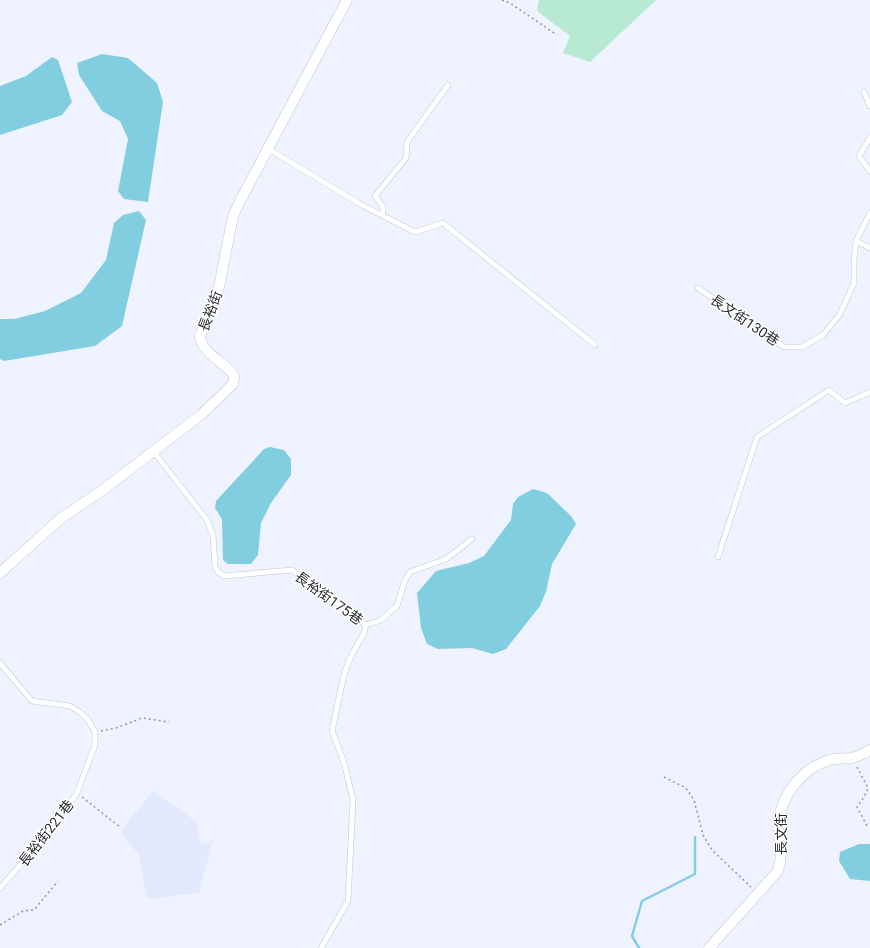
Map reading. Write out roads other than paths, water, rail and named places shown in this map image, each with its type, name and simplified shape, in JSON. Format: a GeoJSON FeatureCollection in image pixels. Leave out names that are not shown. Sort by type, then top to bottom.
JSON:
{"type":"FeatureCollection","features":[{"type":"Feature","properties":{"kind":"street","name":"長裕街"},"geometry":{"type":"LineString","coordinates":[[0,573],[60,519],[202,414],[233,384],[234,378],[232,374],[204,347],[200,342],[200,336],[219,287],[233,216],[267,148],[347,0]]}},
{"type":"Feature","properties":{"kind":"street","name":"長文街"},"geometry":{"type":"LineString","coordinates":[[709,948],[757,892],[778,871],[782,859],[778,822],[781,804],[793,785],[809,771],[827,761],[839,758],[852,758],[870,750]]}},
{"type":"Feature","properties":{"kind":"lane"},"geometry":{"type":"LineString","coordinates":[[382,216],[383,207],[375,196],[406,158],[407,142],[448,85]]}},
{"type":"Feature","properties":{"kind":"lane"},"geometry":{"type":"LineString","coordinates":[[864,92],[870,106]]}},
{"type":"Feature","properties":{"kind":"lane"},"geometry":{"type":"LineString","coordinates":[[870,138],[859,156],[870,171]]}},
{"type":"Feature","properties":{"kind":"lane"},"geometry":{"type":"LineString","coordinates":[[267,148],[360,204],[415,232],[443,223],[595,345]]}},
{"type":"Feature","properties":{"kind":"lane","name":"長文街130巷"},"geometry":{"type":"LineString","coordinates":[[698,288],[784,347],[802,347],[823,335],[840,314],[854,283],[856,241],[870,213]]}},
{"type":"Feature","properties":{"kind":"lane"},"geometry":{"type":"LineString","coordinates":[[856,241],[870,248]]}},
{"type":"Feature","properties":{"kind":"lane"},"geometry":{"type":"LineString","coordinates":[[718,557],[757,437],[830,390],[845,403],[870,392]]}},
{"type":"Feature","properties":{"kind":"lane","name":"長裕街175巷"},"geometry":{"type":"LineString","coordinates":[[153,451],[210,527],[213,535],[216,567],[219,573],[224,576],[287,569],[292,570],[366,625],[381,620],[397,606],[405,580],[410,572],[446,559],[472,539]]}},
{"type":"Feature","properties":{"kind":"lane"},"geometry":{"type":"LineString","coordinates":[[321,948],[348,901],[352,800],[344,762],[332,732],[344,674],[350,658],[364,633],[366,625]]}},
{"type":"Feature","properties":{"kind":"lane","name":"長裕街221巷"},"geometry":{"type":"LineString","coordinates":[[0,663],[32,701],[70,706],[88,720],[95,732],[95,745],[77,793],[38,845],[0,888]]}},
{"type":"Feature","properties":{"kind":"water"},"geometry":{"type":"Polygon","coordinates":[[[102,54],[128,58],[157,83],[163,102],[148,202],[124,199],[118,191],[128,139],[120,121],[102,111],[79,75],[77,63],[102,54]]]}},
{"type":"Feature","properties":{"kind":"water"},"geometry":{"type":"Polygon","coordinates":[[[52,57],[58,60],[72,102],[62,115],[0,135],[0,86],[26,76],[52,57]]]}},
{"type":"Feature","properties":{"kind":"water"},"geometry":{"type":"Polygon","coordinates":[[[139,211],[146,220],[122,326],[95,346],[4,361],[0,359],[0,319],[14,319],[45,311],[81,293],[106,260],[114,223],[123,215],[139,211]]]}},
{"type":"Feature","properties":{"kind":"water"},"geometry":{"type":"Polygon","coordinates":[[[270,447],[284,450],[291,459],[291,475],[271,503],[261,523],[258,555],[251,564],[228,564],[223,560],[222,519],[215,508],[216,501],[264,449],[270,447]]]}},
{"type":"Feature","properties":{"kind":"water"},"geometry":{"type":"Polygon","coordinates":[[[533,489],[547,493],[571,516],[576,524],[552,564],[546,592],[540,606],[506,649],[493,654],[472,648],[438,649],[427,644],[421,628],[417,593],[436,571],[469,563],[484,556],[511,520],[513,504],[518,497],[533,489]]]}},
{"type":"Feature","properties":{"kind":"water"},"geometry":{"type":"Polygon","coordinates":[[[859,844],[870,844],[870,881],[850,879],[839,861],[840,852],[859,844]]]}},
{"type":"Feature","properties":{"kind":"waterway"},"geometry":{"type":"LineString","coordinates":[[639,948],[632,936],[642,901],[695,874],[695,837]]}}]}
